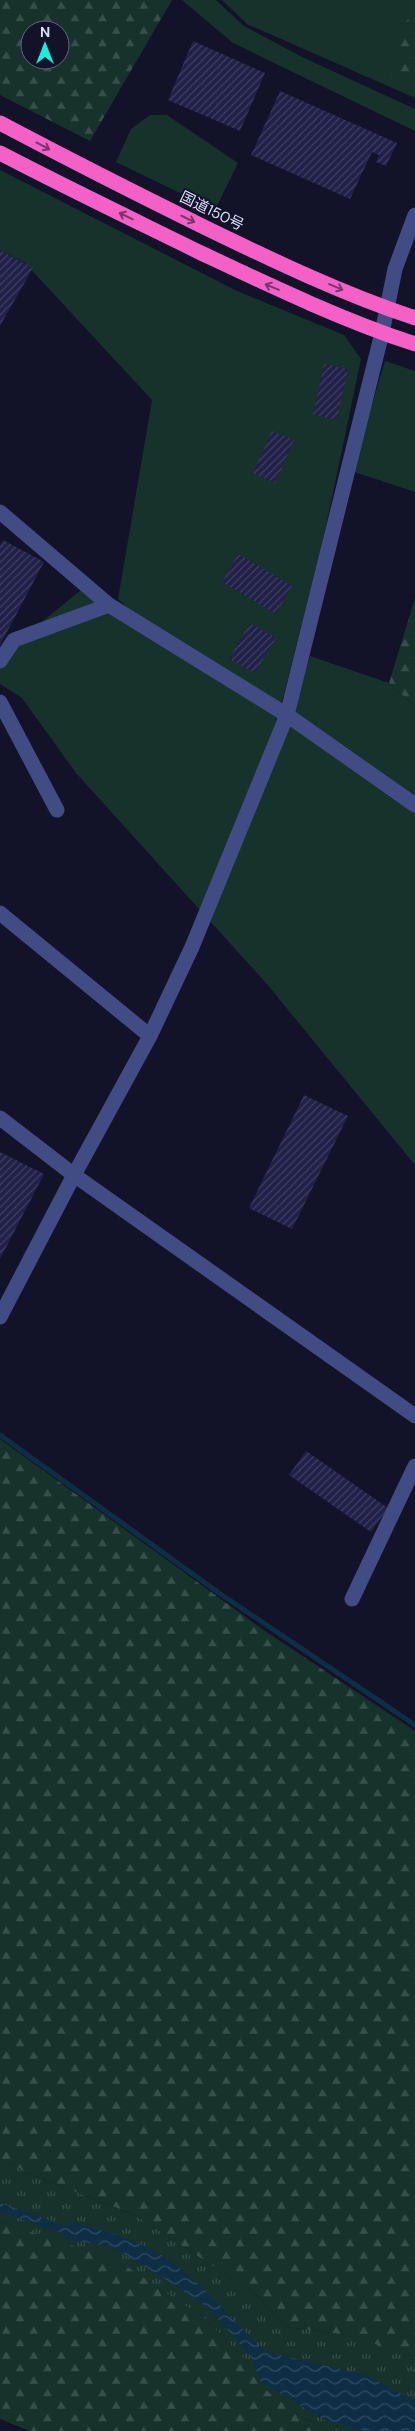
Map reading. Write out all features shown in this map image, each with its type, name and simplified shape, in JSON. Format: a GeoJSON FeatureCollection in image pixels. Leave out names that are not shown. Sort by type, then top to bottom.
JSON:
{"type":"FeatureCollection","features":[{"type":"Feature","properties":{"kind":"highway","name":"国道150号"},"geometry":{"type":"LineString","coordinates":[[0,123],[107,179],[271,260],[415,318]]}},
{"type":"Feature","properties":{"kind":"highway"},"geometry":{"type":"LineString","coordinates":[[0,153],[74,192],[266,284],[382,333],[415,344]]}},
{"type":"Feature","properties":{"kind":"street"},"geometry":{"type":"LineString","coordinates":[[0,1317],[74,1175],[150,1036],[192,947],[287,715],[382,333],[395,269],[415,215]]}},
{"type":"Feature","properties":{"kind":"street"},"geometry":{"type":"LineString","coordinates":[[0,512],[109,605],[287,715],[415,805]]}},
{"type":"Feature","properties":{"kind":"street"},"geometry":{"type":"LineString","coordinates":[[0,661],[14,640],[109,605]]}},
{"type":"Feature","properties":{"kind":"street"},"geometry":{"type":"LineString","coordinates":[[0,702],[57,810]]}},
{"type":"Feature","properties":{"kind":"street"},"geometry":{"type":"LineString","coordinates":[[0,913],[150,1036]]}},
{"type":"Feature","properties":{"kind":"street"},"geometry":{"type":"LineString","coordinates":[[0,1118],[74,1175],[415,1416]]}},
{"type":"Feature","properties":{"kind":"street"},"geometry":{"type":"LineString","coordinates":[[352,1599],[415,1466]]}},
{"type":"Feature","properties":{"kind":"green space"},"geometry":{"type":"Polygon","coordinates":[[[0,0],[172,0],[90,141],[0,95],[0,0]]]}},
{"type":"Feature","properties":{"kind":"green space"},"geometry":{"type":"Polygon","coordinates":[[[182,0],[216,0],[244,26],[302,57],[415,109],[415,131],[233,43],[182,0]]]}},
{"type":"Feature","properties":{"kind":"green space"},"geometry":{"type":"Polygon","coordinates":[[[222,0],[415,0],[415,98],[247,24],[222,0]]]}},
{"type":"Feature","properties":{"kind":"green space"},"geometry":{"type":"Polygon","coordinates":[[[415,11],[415,85],[404,88],[390,76],[405,23],[415,11]]]}},
{"type":"Feature","properties":{"kind":"green space"},"geometry":{"type":"Polygon","coordinates":[[[150,115],[167,115],[238,163],[215,210],[116,162],[131,129],[150,115]]]}},
{"type":"Feature","properties":{"kind":"green space"},"geometry":{"type":"Polygon","coordinates":[[[0,170],[237,291],[344,335],[361,359],[321,550],[280,710],[152,631],[118,599],[152,400],[25,263],[0,250],[0,170]]]}},
{"type":"Feature","properties":{"kind":"green space"},"geometry":{"type":"Polygon","coordinates":[[[385,361],[415,371],[415,492],[348,470],[372,404],[385,361]]]}},
{"type":"Feature","properties":{"kind":"green space"},"geometry":{"type":"Polygon","coordinates":[[[86,586],[109,605],[289,725],[310,656],[389,683],[415,706],[415,1165],[266,983],[76,773],[22,698],[0,684],[0,661],[6,651],[86,586]]]}},
{"type":"Feature","properties":{"kind":"green space"},"geometry":{"type":"Polygon","coordinates":[[[415,598],[415,706],[389,683],[415,598]]]}},
{"type":"Feature","properties":{"kind":"green space"},"geometry":{"type":"Polygon","coordinates":[[[0,1439],[265,1631],[415,1731],[415,2361],[346,2335],[288,2327],[255,2294],[135,2215],[32,2175],[0,2158],[0,1439]]]}},
{"type":"Feature","properties":{"kind":"green space"},"geometry":{"type":"Polygon","coordinates":[[[0,2158],[32,2175],[135,2215],[255,2294],[288,2327],[346,2335],[375,2344],[415,2361],[415,2431],[329,2431],[300,2416],[259,2385],[244,2358],[204,2318],[117,2260],[0,2222],[0,2158]]]}},
{"type":"Feature","properties":{"kind":"green space"},"geometry":{"type":"Polygon","coordinates":[[[0,2222],[117,2259],[204,2318],[244,2358],[259,2384],[300,2416],[329,2431],[30,2431],[0,2419],[0,2222]]]}},
{"type":"Feature","properties":{"kind":"water"},"geometry":{"type":"Polygon","coordinates":[[[0,2203],[66,2226],[70,2221],[147,2247],[194,2280],[262,2349],[270,2353],[366,2375],[415,2401],[415,2431],[365,2431],[324,2420],[260,2381],[251,2357],[208,2308],[181,2289],[108,2246],[63,2239],[64,2234],[0,2212],[0,2203]]]}},
{"type":"Feature","properties":{"kind":"building"},"geometry":{"type":"Polygon","coordinates":[[[193,41],[265,73],[240,131],[168,100],[193,41]]]}},
{"type":"Feature","properties":{"kind":"building"},"geometry":{"type":"Polygon","coordinates":[[[280,91],[397,143],[386,166],[376,162],[379,155],[372,152],[350,199],[251,155],[280,91]]]}},
{"type":"Feature","properties":{"kind":"building"},"geometry":{"type":"Polygon","coordinates":[[[0,250],[33,268],[0,326],[0,250]]]}},
{"type":"Feature","properties":{"kind":"building"},"geometry":{"type":"Polygon","coordinates":[[[324,364],[348,369],[337,420],[313,415],[324,364]]]}},
{"type":"Feature","properties":{"kind":"building"},"geometry":{"type":"Polygon","coordinates":[[[272,431],[294,440],[275,483],[253,473],[272,431]]]}},
{"type":"Feature","properties":{"kind":"building"},"geometry":{"type":"Polygon","coordinates":[[[3,540],[44,562],[0,645],[0,546],[3,540]]]}},
{"type":"Feature","properties":{"kind":"building"},"geometry":{"type":"Polygon","coordinates":[[[238,554],[292,586],[276,614],[222,582],[238,554]]]}},
{"type":"Feature","properties":{"kind":"building"},"geometry":{"type":"Polygon","coordinates":[[[250,623],[276,638],[255,673],[229,659],[250,623]]]}},
{"type":"Feature","properties":{"kind":"building"},"geometry":{"type":"Polygon","coordinates":[[[304,1095],[348,1116],[292,1229],[249,1208],[304,1095]]]}},
{"type":"Feature","properties":{"kind":"building"},"geometry":{"type":"Polygon","coordinates":[[[0,1152],[44,1174],[0,1259],[0,1152]]]}},
{"type":"Feature","properties":{"kind":"building"},"geometry":{"type":"Polygon","coordinates":[[[306,1451],[388,1508],[371,1532],[289,1475],[306,1451]]]}},
{"type":"Feature","properties":{"kind":"waterway"},"geometry":{"type":"LineString","coordinates":[[0,1435],[219,1593],[415,1725]]}}]}
